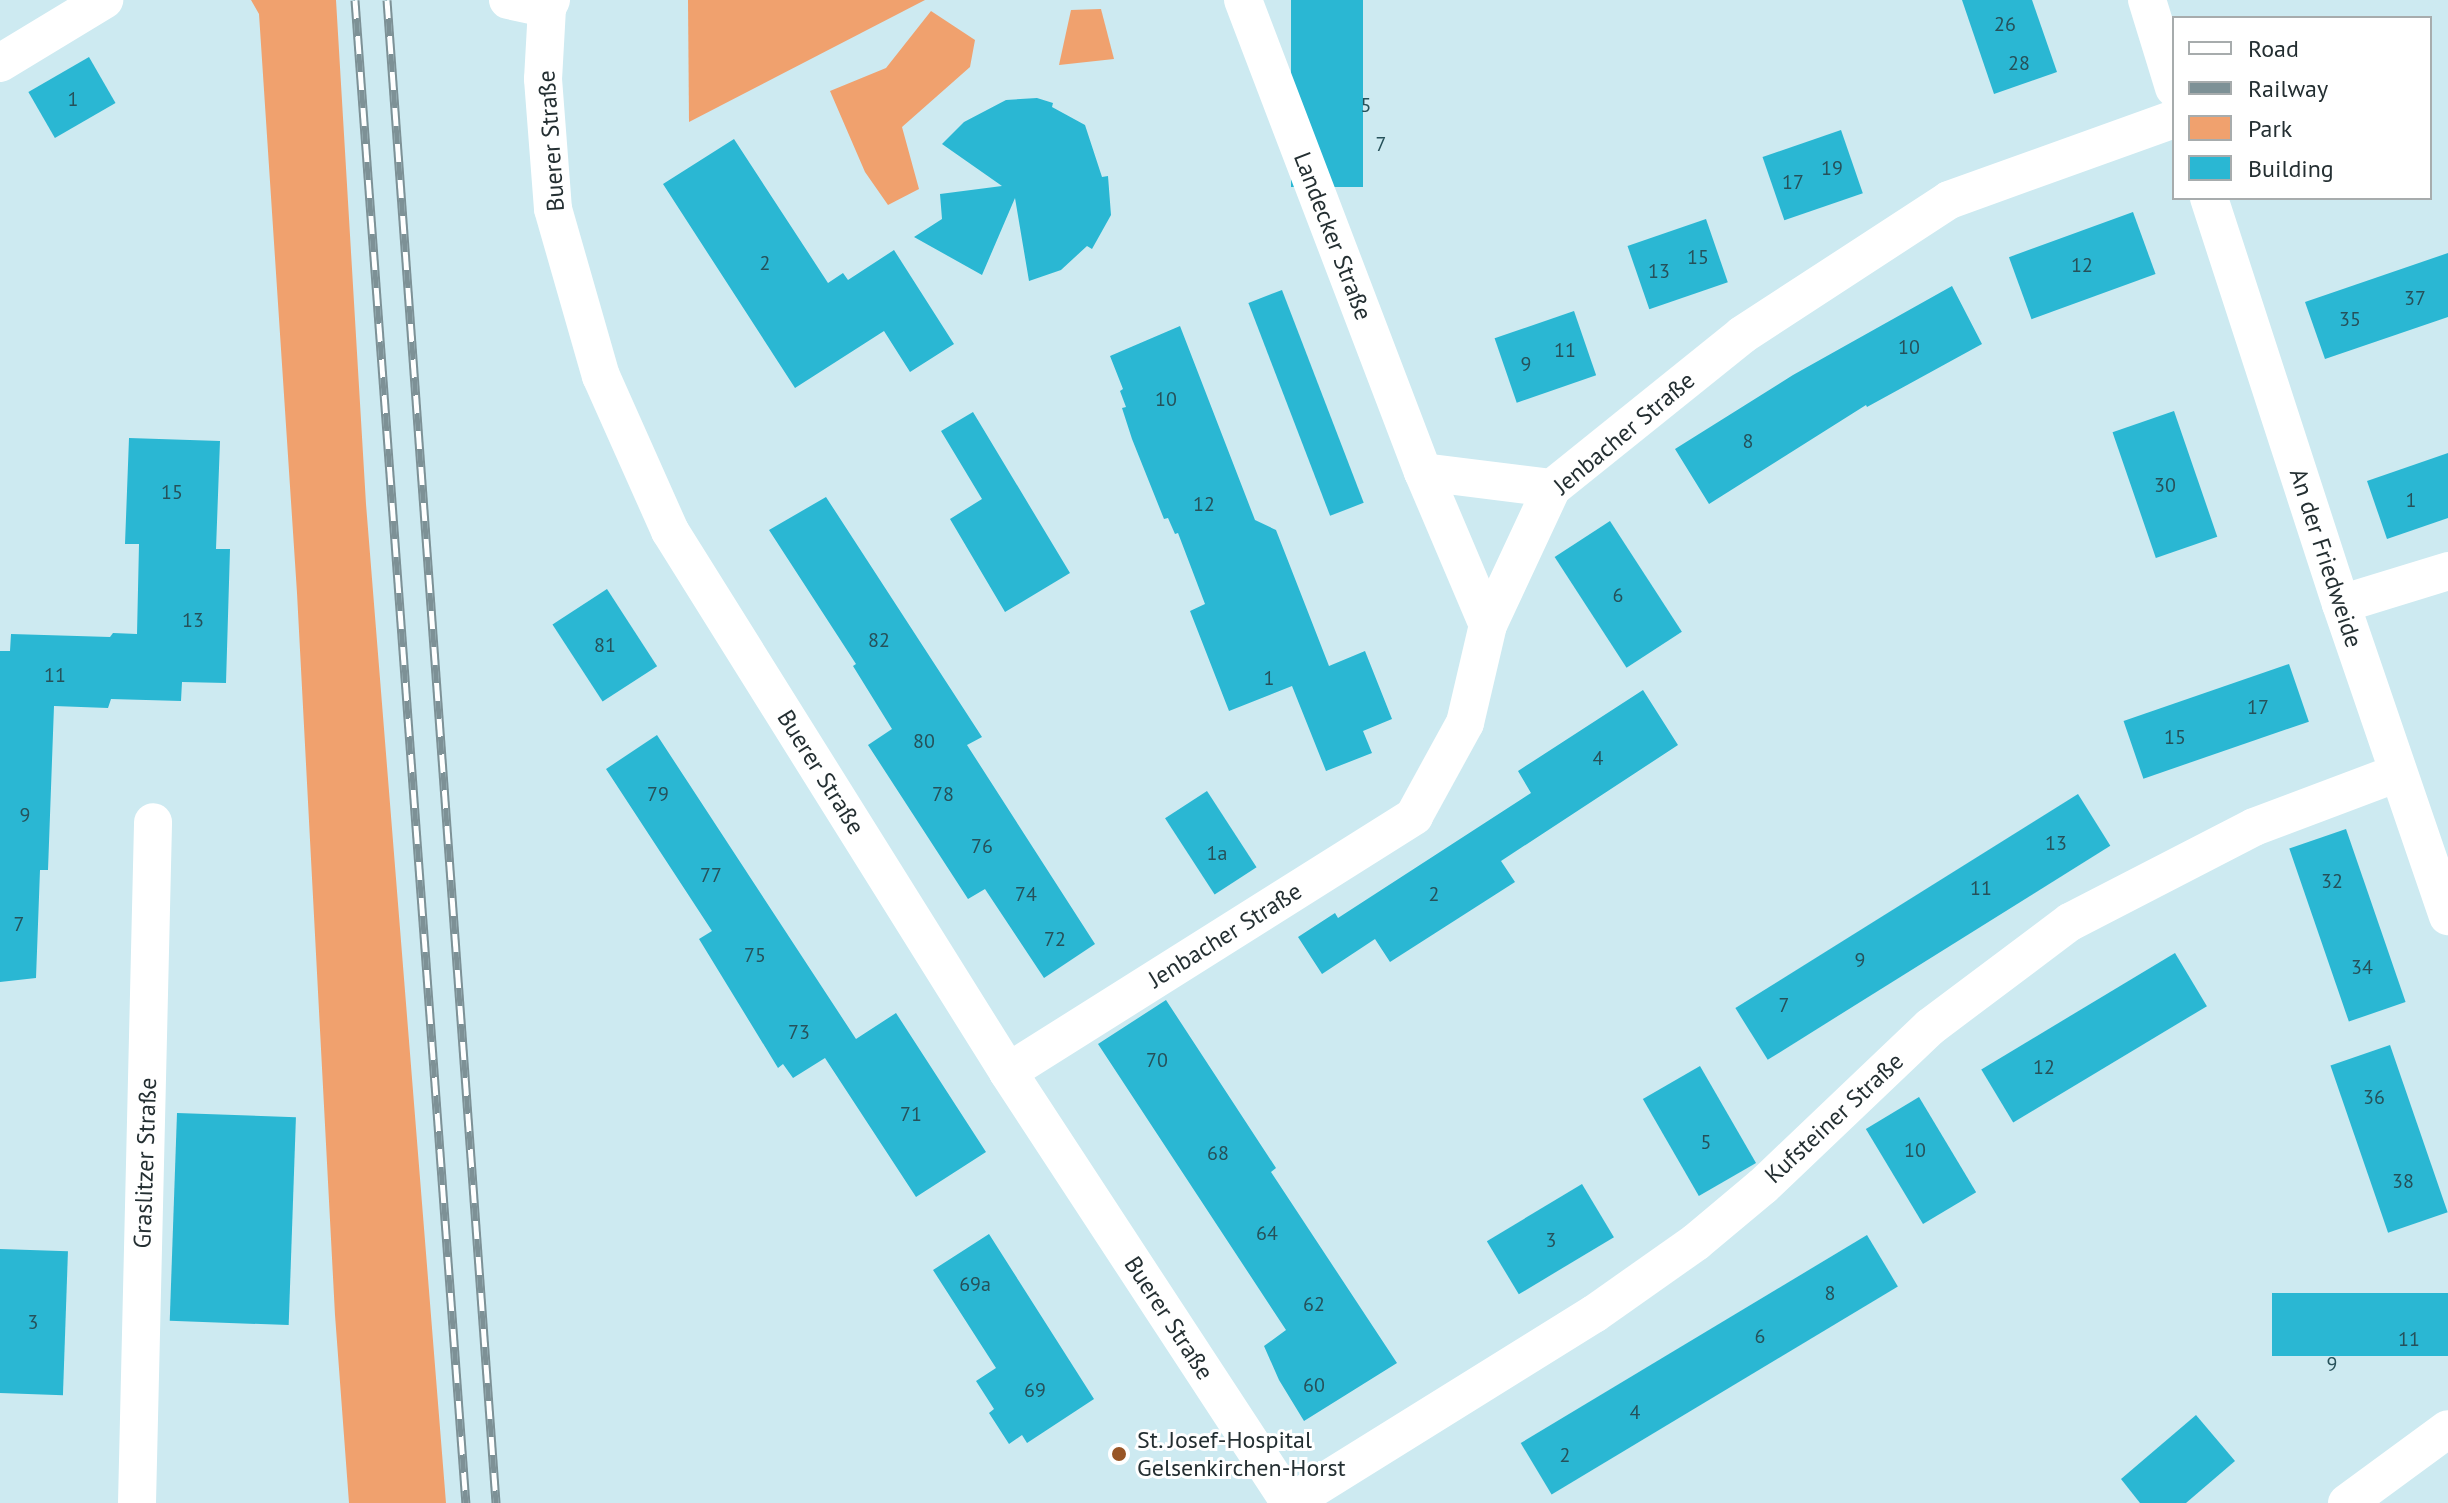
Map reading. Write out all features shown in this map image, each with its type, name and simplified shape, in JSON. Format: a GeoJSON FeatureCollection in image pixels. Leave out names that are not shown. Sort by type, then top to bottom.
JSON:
{"type":"FeatureCollection","features":[{"type":"Feature","properties":{"kind":"street"},"geometry":{"type":"LineString","coordinates":[[0,63],[104,0]]}},
{"type":"Feature","properties":{"kind":"street","name":"Buerer Straße"},"geometry":{"type":"LineString","coordinates":[[508,0],[549,4],[543,79],[553,209],[601,376],[670,531],[1008,1072],[1290,1503]]}},
{"type":"Feature","properties":{"kind":"street","name":"Landecker Straße"},"geometry":{"type":"LineString","coordinates":[[1243,0],[1423,472],[1488,625]]}},
{"type":"Feature","properties":{"kind":"street"},"geometry":{"type":"LineString","coordinates":[[2147,0],[2172,81]]}},
{"type":"Feature","properties":{"kind":"street","name":"Jenbacher Straße"},"geometry":{"type":"LineString","coordinates":[[1008,1072],[1414,816],[1465,723],[1488,625],[1552,488],[1742,335],[1949,200],[2172,120]]}},
{"type":"Feature","properties":{"kind":"street","name":"An der Friedweide"},"geometry":{"type":"LineString","coordinates":[[2210,200],[2341,604],[2448,916]]}},
{"type":"Feature","properties":{"kind":"street"},"geometry":{"type":"LineString","coordinates":[[1423,472],[1552,488]]}},
{"type":"Feature","properties":{"kind":"street"},"geometry":{"type":"LineString","coordinates":[[2341,604],[2448,571]]}},
{"type":"Feature","properties":{"kind":"street","name":"Kufsteiner Straße"},"geometry":{"type":"LineString","coordinates":[[1290,1503],[1594,1314],[1696,1242],[1763,1186],[1930,1027],[2070,922],[2254,827],[2398,773]]}},
{"type":"Feature","properties":{"kind":"street","name":"Graslitzer Straße"},"geometry":{"type":"LineString","coordinates":[[137,1503],[153,822]]}},
{"type":"Feature","properties":{"kind":"street"},"geometry":{"type":"LineString","coordinates":[[2347,1503],[2448,1429]]}},
{"type":"Feature","properties":{"kind":"green space"},"geometry":{"type":"Polygon","coordinates":[[[251,0],[336,0],[366,504],[446,1503],[349,1503],[335,1315],[297,593],[259,14],[251,0]]]}},
{"type":"Feature","properties":{"kind":"green space"},"geometry":{"type":"Polygon","coordinates":[[[688,0],[925,0],[689,122],[688,0]]]}},
{"type":"Feature","properties":{"kind":"green space"},"geometry":{"type":"Polygon","coordinates":[[[1101,9],[1114,59],[1059,65],[1071,10],[1101,9]]]}},
{"type":"Feature","properties":{"kind":"green space"},"geometry":{"type":"Polygon","coordinates":[[[931,11],[975,40],[970,67],[902,127],[919,189],[888,205],[865,172],[830,91],[886,68],[931,11]]]}},
{"type":"Feature","properties":{"kind":"building"},"geometry":{"type":"Polygon","coordinates":[[[1291,0],[1363,0],[1363,187],[1291,187],[1291,0]]]}},
{"type":"Feature","properties":{"kind":"building"},"geometry":{"type":"Polygon","coordinates":[[[1962,0],[2032,0],[2057,72],[1994,94],[1962,0]]]}},
{"type":"Feature","properties":{"kind":"building"},"geometry":{"type":"Polygon","coordinates":[[[89,57],[116,103],[55,138],[28,92],[89,57]]]}},
{"type":"Feature","properties":{"kind":"building"},"geometry":{"type":"Polygon","coordinates":[[[1037,98],[1053,103],[1052,107],[1085,125],[1102,177],[1108,176],[1111,215],[1092,249],[1087,246],[1061,270],[1029,281],[1015,198],[982,275],[914,237],[942,219],[940,194],[1002,186],[942,144],[964,122],[1006,100],[1037,98]]]}},
{"type":"Feature","properties":{"kind":"building"},"geometry":{"type":"Polygon","coordinates":[[[1841,130],[1863,193],[1784,220],[1763,157],[1841,130]]]}},
{"type":"Feature","properties":{"kind":"building"},"geometry":{"type":"Polygon","coordinates":[[[734,139],[828,283],[843,273],[848,280],[894,250],[954,344],[910,372],[884,331],[795,388],[663,184],[734,139]]]}},
{"type":"Feature","properties":{"kind":"building"},"geometry":{"type":"Polygon","coordinates":[[[2133,212],[2156,274],[2032,319],[2009,257],[2133,212]]]}},
{"type":"Feature","properties":{"kind":"building"},"geometry":{"type":"Polygon","coordinates":[[[1706,219],[1728,282],[1649,309],[1628,246],[1706,219]]]}},
{"type":"Feature","properties":{"kind":"building"},"geometry":{"type":"Polygon","coordinates":[[[2448,253],[2448,317],[2325,359],[2305,302],[2448,253]]]}},
{"type":"Feature","properties":{"kind":"building"},"geometry":{"type":"Polygon","coordinates":[[[1952,286],[1982,344],[1866,405],[1709,504],[1675,449],[1793,375],[1952,286]]]}},
{"type":"Feature","properties":{"kind":"building"},"geometry":{"type":"Polygon","coordinates":[[[1282,290],[1364,503],[1330,516],[1248,303],[1282,290]]]}},
{"type":"Feature","properties":{"kind":"building"},"geometry":{"type":"Polygon","coordinates":[[[1574,311],[1596,375],[1517,403],[1495,338],[1574,311]]]}},
{"type":"Feature","properties":{"kind":"building"},"geometry":{"type":"Polygon","coordinates":[[[1180,326],[1255,520],[1276,530],[1329,666],[1365,651],[1392,719],[1363,731],[1372,753],[1326,771],[1292,686],[1229,711],[1190,611],[1205,604],[1178,533],[1175,534],[1168,518],[1164,519],[1132,439],[1122,408],[1126,407],[1120,391],[1123,389],[1110,356],[1180,326]]]}},
{"type":"Feature","properties":{"kind":"building"},"geometry":{"type":"Polygon","coordinates":[[[2174,411],[2217,537],[2156,558],[2113,432],[2174,411]]]}},
{"type":"Feature","properties":{"kind":"building"},"geometry":{"type":"Polygon","coordinates":[[[973,412],[1070,573],[1005,612],[950,519],[982,499],[941,431],[973,412]]]}},
{"type":"Feature","properties":{"kind":"building"},"geometry":{"type":"Polygon","coordinates":[[[129,438],[220,441],[216,549],[230,549],[226,683],[182,682],[181,701],[111,699],[108,708],[54,706],[48,870],[40,870],[36,978],[0,982],[0,651],[10,651],[11,634],[110,637],[113,633],[137,634],[139,544],[125,544],[129,438]]]}},
{"type":"Feature","properties":{"kind":"building"},"geometry":{"type":"Polygon","coordinates":[[[2448,453],[2448,518],[2387,539],[2367,481],[2448,453]]]}},
{"type":"Feature","properties":{"kind":"building"},"geometry":{"type":"Polygon","coordinates":[[[826,497],[982,737],[967,745],[1095,944],[1044,978],[985,889],[968,899],[868,745],[892,729],[853,666],[856,664],[769,530],[826,497]]]}},
{"type":"Feature","properties":{"kind":"building"},"geometry":{"type":"Polygon","coordinates":[[[1610,521],[1682,632],[1627,668],[1555,557],[1610,521]]]}},
{"type":"Feature","properties":{"kind":"building"},"geometry":{"type":"Polygon","coordinates":[[[607,589],[657,666],[603,702],[552,624],[607,589]]]}},
{"type":"Feature","properties":{"kind":"building"},"geometry":{"type":"Polygon","coordinates":[[[2289,664],[2309,722],[2143,779],[2124,721],[2289,664]]]}},
{"type":"Feature","properties":{"kind":"building"},"geometry":{"type":"Polygon","coordinates":[[[1643,690],[1678,745],[1501,861],[1515,882],[1390,962],[1375,939],[1322,974],[1298,937],[1335,913],[1338,918],[1531,793],[1518,771],[1643,690]]]}},
{"type":"Feature","properties":{"kind":"building"},"geometry":{"type":"Polygon","coordinates":[[[657,735],[856,1039],[896,1013],[986,1152],[916,1197],[825,1058],[793,1078],[783,1064],[778,1068],[699,939],[712,931],[606,769],[657,735]]]}},
{"type":"Feature","properties":{"kind":"building"},"geometry":{"type":"Polygon","coordinates":[[[1207,791],[1257,867],[1215,895],[1165,818],[1207,791]]]}},
{"type":"Feature","properties":{"kind":"building"},"geometry":{"type":"Polygon","coordinates":[[[2078,794],[2110,846],[1768,1060],[1735,1008],[2078,794]]]}},
{"type":"Feature","properties":{"kind":"building"},"geometry":{"type":"Polygon","coordinates":[[[2346,829],[2406,1002],[2349,1022],[2289,849],[2346,829]]]}},
{"type":"Feature","properties":{"kind":"building"},"geometry":{"type":"Polygon","coordinates":[[[2175,953],[2207,1006],[2013,1123],[1981,1069],[2175,953]]]}},
{"type":"Feature","properties":{"kind":"building"},"geometry":{"type":"Polygon","coordinates":[[[1166,1000],[1276,1168],[1271,1172],[1397,1363],[1304,1421],[1279,1380],[1264,1346],[1286,1330],[1098,1044],[1166,1000]]]}},
{"type":"Feature","properties":{"kind":"building"},"geometry":{"type":"Polygon","coordinates":[[[2390,1045],[2448,1212],[2388,1233],[2330,1066],[2390,1045]]]}},
{"type":"Feature","properties":{"kind":"building"},"geometry":{"type":"Polygon","coordinates":[[[1700,1066],[1756,1163],[1699,1196],[1643,1099],[1700,1066]]]}},
{"type":"Feature","properties":{"kind":"building"},"geometry":{"type":"Polygon","coordinates":[[[1919,1097],[1976,1192],[1923,1224],[1866,1129],[1919,1097]]]}},
{"type":"Feature","properties":{"kind":"building"},"geometry":{"type":"Polygon","coordinates":[[[177,1113],[296,1117],[289,1325],[170,1321],[177,1113]]]}},
{"type":"Feature","properties":{"kind":"building"},"geometry":{"type":"Polygon","coordinates":[[[1582,1184],[1614,1237],[1519,1294],[1487,1241],[1582,1184]]]}},
{"type":"Feature","properties":{"kind":"building"},"geometry":{"type":"Polygon","coordinates":[[[989,1234],[1094,1399],[1027,1443],[1022,1435],[1009,1444],[989,1413],[994,1409],[976,1381],[996,1368],[933,1270],[989,1234]]]}},
{"type":"Feature","properties":{"kind":"building"},"geometry":{"type":"Polygon","coordinates":[[[1867,1235],[1898,1286],[1552,1495],[1521,1443],[1867,1235]]]}},
{"type":"Feature","properties":{"kind":"building"},"geometry":{"type":"Polygon","coordinates":[[[0,1249],[68,1251],[63,1395],[0,1393],[0,1249]]]}},
{"type":"Feature","properties":{"kind":"building"},"geometry":{"type":"Polygon","coordinates":[[[2272,1293],[2448,1293],[2448,1356],[2272,1356],[2272,1293]]]}},
{"type":"Feature","properties":{"kind":"building"},"geometry":{"type":"Polygon","coordinates":[[[2196,1415],[2235,1461],[2186,1503],[2140,1503],[2121,1479],[2196,1415]]]}},
{"type":"Feature","properties":{"kind":"railway"},"geometry":{"type":"LineString","coordinates":[[355,0],[466,1503]]}},
{"type":"Feature","properties":{"kind":"railway"},"geometry":{"type":"LineString","coordinates":[[387,0],[496,1503]]}},
{"type":"Feature","properties":{"kind":"place","name":"St. Josef-Hospital Gelsenkirchen-Horst"},"geometry":{"type":"Point","coordinates":[1119,1454]}}]}
